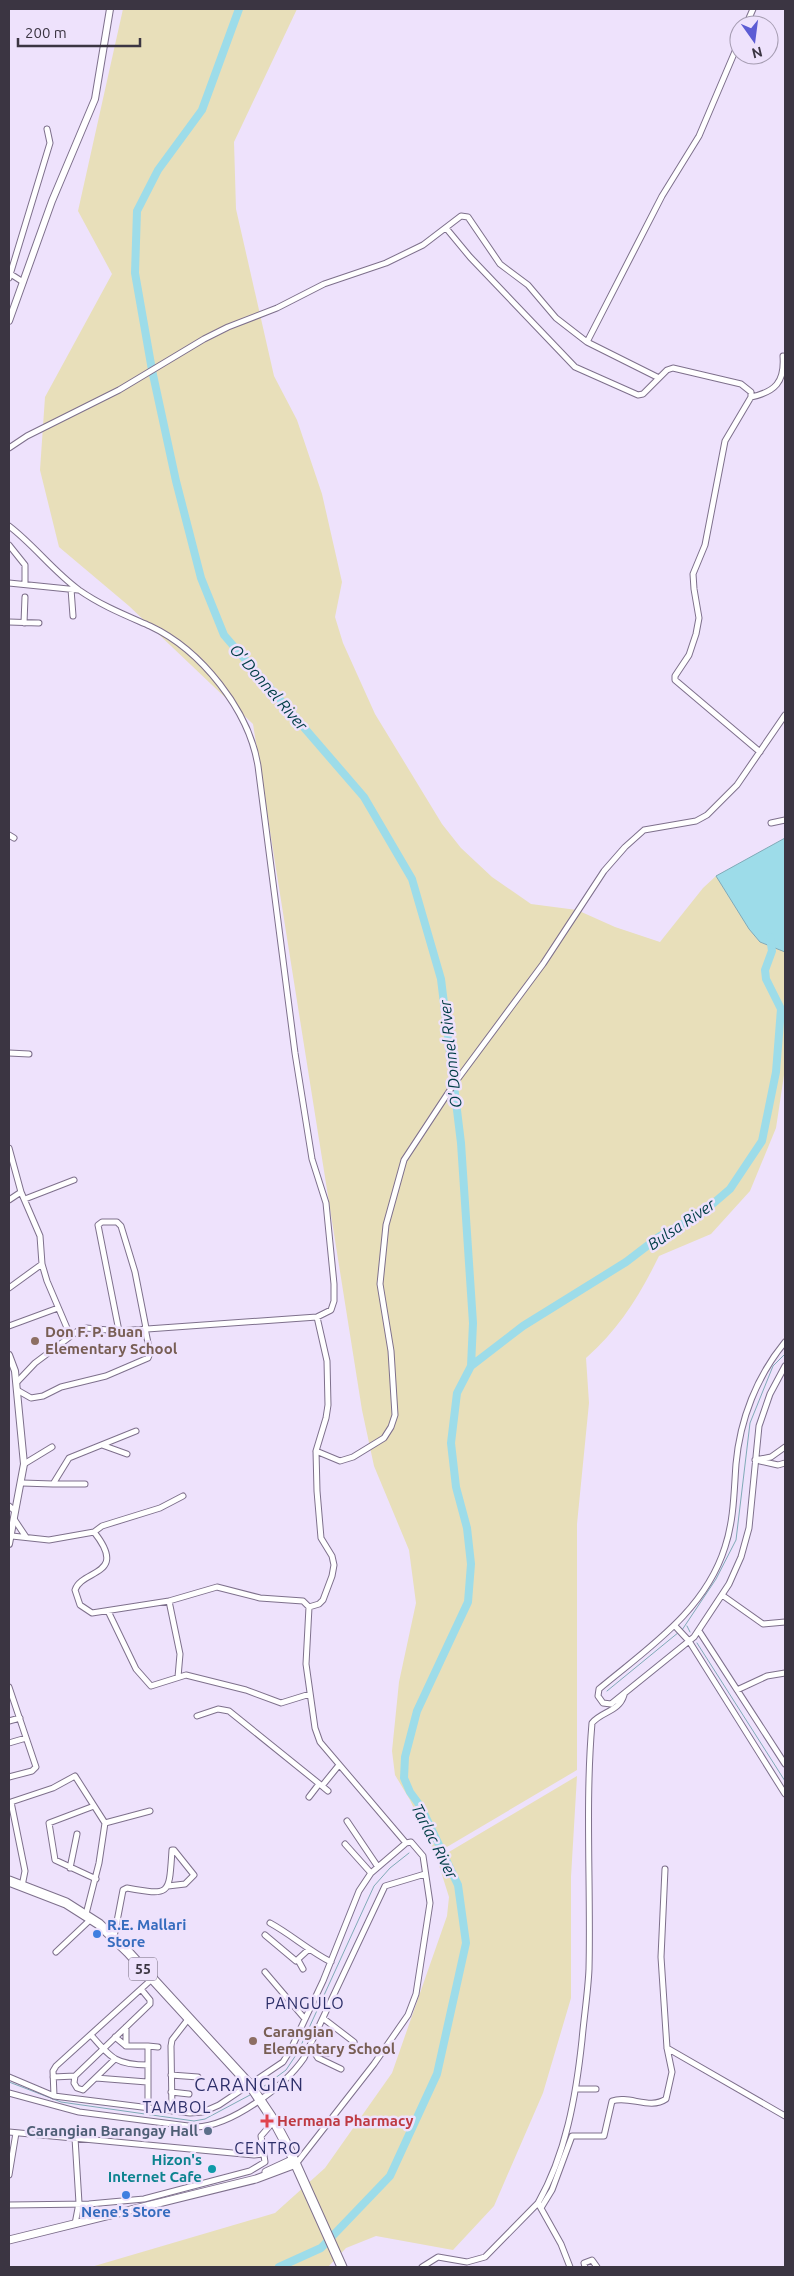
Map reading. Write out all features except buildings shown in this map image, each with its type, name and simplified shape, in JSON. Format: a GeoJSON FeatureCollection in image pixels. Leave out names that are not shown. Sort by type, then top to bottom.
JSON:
{"type":"FeatureCollection","features":[{"type":"Feature","properties":{"kind":"highway","name":"55"},"geometry":{"type":"LineString","coordinates":[[9,1881],[66,1903],[88,1916],[114,1937],[250,2085],[274,2121],[296,2164],[342,2265]]}},
{"type":"Feature","properties":{"kind":"main road"},"geometry":{"type":"LineString","coordinates":[[9,2240],[248,2180],[296,2164]]}},
{"type":"Feature","properties":{"kind":"street"},"geometry":{"type":"LineString","coordinates":[[9,321],[52,202],[95,99],[110,9]]}},
{"type":"Feature","properties":{"kind":"street"},"geometry":{"type":"LineString","coordinates":[[587,342],[662,196],[699,136],[729,65]]}},
{"type":"Feature","properties":{"kind":"street"},"geometry":{"type":"LineString","coordinates":[[23,282],[9,275],[50,142],[47,129]]}},
{"type":"Feature","properties":{"kind":"street"},"geometry":{"type":"LineString","coordinates":[[9,448],[27,436],[119,390],[204,339],[277,308],[324,284],[404,255],[427,243],[461,216],[467,216],[500,264],[524,281],[556,318],[587,342],[659,378]]}},
{"type":"Feature","properties":{"kind":"street"},"geometry":{"type":"LineString","coordinates":[[446,228],[470,257],[575,367],[638,395],[643,394],[667,370],[673,368],[747,386],[751,397],[725,441],[705,546],[694,574],[694,589],[699,618],[696,634],[689,655],[675,676],[675,680],[760,752]]}},
{"type":"Feature","properties":{"kind":"street"},"geometry":{"type":"LineString","coordinates":[[751,397],[766,394],[777,384],[784,370],[783,356]]}},
{"type":"Feature","properties":{"kind":"street"},"geometry":{"type":"LineString","coordinates":[[9,526],[50,567],[79,590],[108,608],[151,626],[188,650],[228,697],[243,720],[255,745],[295,1053],[312,1159],[326,1207],[334,1301],[328,1313],[317,1317],[119,1330],[86,1328],[70,1336],[35,1363],[17,1382]]}},
{"type":"Feature","properties":{"kind":"street"},"geometry":{"type":"LineString","coordinates":[[9,545],[11,550],[25,565],[25,584]]}},
{"type":"Feature","properties":{"kind":"street"},"geometry":{"type":"LineString","coordinates":[[9,583],[79,590]]}},
{"type":"Feature","properties":{"kind":"street"},"geometry":{"type":"LineString","coordinates":[[71,588],[73,616]]}},
{"type":"Feature","properties":{"kind":"street"},"geometry":{"type":"LineString","coordinates":[[24,623],[25,597]]}},
{"type":"Feature","properties":{"kind":"street"},"geometry":{"type":"LineString","coordinates":[[9,622],[39,623]]}},
{"type":"Feature","properties":{"kind":"street"},"geometry":{"type":"LineString","coordinates":[[316,1451],[340,1461],[353,1457],[384,1438],[391,1427],[395,1415],[391,1350],[380,1284],[386,1225],[404,1160],[454,1084],[543,964],[598,879],[625,847],[646,829],[702,819],[738,785],[785,714]]}},
{"type":"Feature","properties":{"kind":"street"},"geometry":{"type":"LineString","coordinates":[[771,823],[785,820]]}},
{"type":"Feature","properties":{"kind":"street"},"geometry":{"type":"LineString","coordinates":[[9,1053],[28,1054]]}},
{"type":"Feature","properties":{"kind":"street"},"geometry":{"type":"LineString","coordinates":[[9,1148],[11,1169],[40,1236],[42,1264],[70,1336]]}},
{"type":"Feature","properties":{"kind":"street"},"geometry":{"type":"LineString","coordinates":[[25,1199],[74,1180]]}},
{"type":"Feature","properties":{"kind":"street"},"geometry":{"type":"LineString","coordinates":[[9,1200],[21,1192]]}},
{"type":"Feature","properties":{"kind":"street"},"geometry":{"type":"LineString","coordinates":[[17,1390],[31,1398],[43,1396],[61,1387],[106,1376],[148,1358],[150,1353],[135,1272],[121,1226],[117,1222],[110,1221],[98,1225],[119,1330]]}},
{"type":"Feature","properties":{"kind":"street"},"geometry":{"type":"LineString","coordinates":[[9,1288],[42,1264]]}},
{"type":"Feature","properties":{"kind":"street"},"geometry":{"type":"LineString","coordinates":[[9,1326],[58,1308]]}},
{"type":"Feature","properties":{"kind":"street"},"geometry":{"type":"LineString","coordinates":[[309,1607],[319,1604],[323,1600],[334,1565],[332,1556],[321,1538],[316,1451],[328,1405],[328,1361],[317,1317]]}},
{"type":"Feature","properties":{"kind":"street"},"geometry":{"type":"LineString","coordinates":[[785,1342],[764,1373],[742,1424],[731,1523],[725,1548],[702,1595],[676,1627],[598,1692],[598,1696],[606,1705],[624,1694],[699,1631],[737,1567],[747,1536],[752,1507],[757,1438],[762,1415],[770,1394],[785,1366]]}},
{"type":"Feature","properties":{"kind":"street"},"geometry":{"type":"LineString","coordinates":[[9,1355],[13,1363],[17,1382],[24,1464],[9,1544]]}},
{"type":"Feature","properties":{"kind":"street"},"geometry":{"type":"LineString","coordinates":[[53,1484],[65,1462],[70,1458],[136,1431]]}},
{"type":"Feature","properties":{"kind":"street"},"geometry":{"type":"LineString","coordinates":[[102,1445],[127,1454]]}},
{"type":"Feature","properties":{"kind":"street"},"geometry":{"type":"LineString","coordinates":[[24,1464],[52,1447]]}},
{"type":"Feature","properties":{"kind":"street"},"geometry":{"type":"LineString","coordinates":[[755,1460],[772,1457],[785,1447]]}},
{"type":"Feature","properties":{"kind":"street"},"geometry":{"type":"LineString","coordinates":[[755,1460],[778,1464],[785,1463]]}},
{"type":"Feature","properties":{"kind":"street"},"geometry":{"type":"LineString","coordinates":[[22,1482],[85,1484]]}},
{"type":"Feature","properties":{"kind":"street"},"geometry":{"type":"LineString","coordinates":[[12,1536],[49,1540],[94,1532],[102,1526],[160,1508],[183,1496]]}},
{"type":"Feature","properties":{"kind":"street"},"geometry":{"type":"LineString","coordinates":[[9,1506],[26,1537]]}},
{"type":"Feature","properties":{"kind":"street"},"geometry":{"type":"LineString","coordinates":[[94,1532],[102,1542],[106,1553],[104,1564],[99,1572],[79,1583],[75,1590],[80,1605],[86,1611],[92,1613],[168,1601],[217,1587],[272,1600],[303,1601],[309,1607],[306,1664],[320,1742],[406,1843],[415,1845],[423,1856],[430,1908],[416,1994],[408,2015],[374,2064],[296,2164]]}},
{"type":"Feature","properties":{"kind":"street"},"geometry":{"type":"LineString","coordinates":[[722,1595],[763,1624],[785,1622]]}},
{"type":"Feature","properties":{"kind":"street"},"geometry":{"type":"LineString","coordinates":[[168,1601],[180,1654],[178,1677]]}},
{"type":"Feature","properties":{"kind":"street"},"geometry":{"type":"LineString","coordinates":[[108,1611],[131,1661],[146,1683],[155,1686],[186,1675],[246,1690],[281,1703],[310,1694]]}},
{"type":"Feature","properties":{"kind":"street"},"geometry":{"type":"LineString","coordinates":[[676,1627],[688,1639],[785,1794]]}},
{"type":"Feature","properties":{"kind":"street"},"geometry":{"type":"LineString","coordinates":[[699,1631],[785,1764]]}},
{"type":"Feature","properties":{"kind":"street"},"geometry":{"type":"LineString","coordinates":[[736,1690],[767,1676],[785,1673]]}},
{"type":"Feature","properties":{"kind":"street"},"geometry":{"type":"LineString","coordinates":[[9,1687],[11,1701],[20,1718],[35,1769],[9,1777]]}},
{"type":"Feature","properties":{"kind":"street"},"geometry":{"type":"LineString","coordinates":[[570,2267],[540,2206],[565,2136],[576,2089],[589,1970],[587,1801],[592,1723],[596,1718],[618,1706],[624,1694]]}},
{"type":"Feature","properties":{"kind":"street"},"geometry":{"type":"LineString","coordinates":[[197,1716],[218,1709],[229,1711],[328,1791]]}},
{"type":"Feature","properties":{"kind":"street"},"geometry":{"type":"LineString","coordinates":[[9,1721],[20,1718]]}},
{"type":"Feature","properties":{"kind":"street"},"geometry":{"type":"LineString","coordinates":[[9,1744],[26,1738]]}},
{"type":"Feature","properties":{"kind":"street"},"geometry":{"type":"LineString","coordinates":[[309,1797],[339,1765]]}},
{"type":"Feature","properties":{"kind":"street"},"geometry":{"type":"LineString","coordinates":[[22,1886],[25,1870],[11,1802],[53,1788],[75,1776],[105,1823],[88,1916],[56,1952]]}},
{"type":"Feature","properties":{"kind":"street"},"geometry":{"type":"LineString","coordinates":[[94,1806],[49,1823],[55,1860],[96,1880]]}},
{"type":"Feature","properties":{"kind":"street"},"geometry":{"type":"LineString","coordinates":[[105,1823],[150,1811]]}},
{"type":"Feature","properties":{"kind":"street"},"geometry":{"type":"LineString","coordinates":[[347,1821],[378,1866]]}},
{"type":"Feature","properties":{"kind":"street"},"geometry":{"type":"LineString","coordinates":[[70,1868],[77,1834]]}},
{"type":"Feature","properties":{"kind":"street"},"geometry":{"type":"LineString","coordinates":[[9,2076],[54,2096],[148,2108],[203,2112],[219,2105],[282,2062],[291,2049],[332,1962],[359,1891],[371,1873],[406,1843]]}},
{"type":"Feature","properties":{"kind":"street"},"geometry":{"type":"LineString","coordinates":[[345,1844],[371,1873]]}},
{"type":"Feature","properties":{"kind":"street"},"geometry":{"type":"LineString","coordinates":[[114,1937],[123,1890],[127,1888],[157,1894],[168,1886],[185,1884],[194,1875],[174,1850],[172,1850],[168,1886]]}},
{"type":"Feature","properties":{"kind":"street"},"geometry":{"type":"LineString","coordinates":[[422,2267],[438,2257],[467,2262],[485,2257],[540,2206],[552,2190],[572,2136],[604,2136],[612,2101],[615,2099],[646,2103],[660,2102],[666,2099],[672,2072],[667,2048],[661,1947],[665,1869]]}},
{"type":"Feature","properties":{"kind":"street"},"geometry":{"type":"LineString","coordinates":[[9,2093],[79,2112],[196,2127],[212,2124],[261,2100],[286,2079],[311,2051],[333,1994],[385,1886],[425,1874]]}},
{"type":"Feature","properties":{"kind":"street"},"geometry":{"type":"LineString","coordinates":[[270,1923],[290,1934],[308,1950],[332,1962]]}},
{"type":"Feature","properties":{"kind":"street"},"geometry":{"type":"LineString","coordinates":[[265,1935],[296,1961],[298,1960],[302,1969]]}},
{"type":"Feature","properties":{"kind":"street"},"geometry":{"type":"LineString","coordinates":[[298,1960],[308,1950]]}},
{"type":"Feature","properties":{"kind":"street"},"geometry":{"type":"LineString","coordinates":[[265,1972],[305,2019]]}},
{"type":"Feature","properties":{"kind":"street"},"geometry":{"type":"LineString","coordinates":[[54,2096],[53,2076],[56,2066],[152,1979]]}},
{"type":"Feature","properties":{"kind":"street"},"geometry":{"type":"LineString","coordinates":[[114,2060],[82,2090],[79,2090],[74,2083],[75,2076],[150,2004],[150,2000],[141,1989]]}},
{"type":"Feature","properties":{"kind":"street"},"geometry":{"type":"LineString","coordinates":[[172,2110],[172,2040],[189,2018]]}},
{"type":"Feature","properties":{"kind":"street"},"geometry":{"type":"LineString","coordinates":[[324,2019],[354,2042]]}},
{"type":"Feature","properties":{"kind":"street"},"geometry":{"type":"LineString","coordinates":[[126,2027],[126,2046]]}},
{"type":"Feature","properties":{"kind":"street"},"geometry":{"type":"LineString","coordinates":[[91,2035],[114,2060],[122,2064],[148,2065]]}},
{"type":"Feature","properties":{"kind":"street"},"geometry":{"type":"LineString","coordinates":[[115,2038],[126,2046],[158,2047]]}},
{"type":"Feature","properties":{"kind":"street"},"geometry":{"type":"LineString","coordinates":[[148,2046],[148,2108]]}},
{"type":"Feature","properties":{"kind":"street"},"geometry":{"type":"LineString","coordinates":[[667,2048],[785,2116]]}},
{"type":"Feature","properties":{"kind":"street"},"geometry":{"type":"LineString","coordinates":[[311,2051],[328,2053]]}},
{"type":"Feature","properties":{"kind":"street"},"geometry":{"type":"LineString","coordinates":[[311,2051],[318,2058],[341,2069]]}},
{"type":"Feature","properties":{"kind":"street"},"geometry":{"type":"LineString","coordinates":[[171,2075],[198,2077]]}},
{"type":"Feature","properties":{"kind":"street"},"geometry":{"type":"LineString","coordinates":[[53,2076],[75,2076]]}},
{"type":"Feature","properties":{"kind":"street"},"geometry":{"type":"LineString","coordinates":[[96,2078],[147,2082]]}},
{"type":"Feature","properties":{"kind":"street"},"geometry":{"type":"LineString","coordinates":[[576,2089],[596,2089]]}},
{"type":"Feature","properties":{"kind":"street"},"geometry":{"type":"LineString","coordinates":[[172,2092],[189,2094]]}},
{"type":"Feature","properties":{"kind":"street"},"geometry":{"type":"LineString","coordinates":[[9,2205],[124,2202],[204,2184],[259,2168],[265,2162],[261,2136],[274,2121]]}},
{"type":"Feature","properties":{"kind":"street"},"geometry":{"type":"LineString","coordinates":[[9,2132],[254,2156],[263,2154]]}},
{"type":"Feature","properties":{"kind":"street"},"geometry":{"type":"LineString","coordinates":[[9,2175],[16,2133]]}},
{"type":"Feature","properties":{"kind":"street"},"geometry":{"type":"LineString","coordinates":[[75,2224],[78,2203],[76,2138]]}},
{"type":"Feature","properties":{"kind":"street"},"geometry":{"type":"LineString","coordinates":[[585,2267],[584,2263],[592,2260],[597,2267]]}},
{"type":"Feature","properties":{"kind":"sand"},"geometry":{"type":"Polygon","coordinates":[[[123,9],[297,9],[234,142],[236,209],[274,376],[297,420],[322,494],[342,582],[335,617],[343,643],[375,714],[442,824],[461,848],[492,877],[531,904],[577,910],[615,927],[660,942],[703,888],[716,876],[749,929],[760,942],[785,952],[784,1075],[776,1128],[750,1191],[711,1234],[659,1256],[628,1311],[609,1335],[586,1358],[589,1403],[577,1524],[577,1770],[435,1854],[410,1800],[395,1775],[392,1751],[399,1682],[416,1603],[409,1550],[374,1466],[362,1410],[253,724],[129,606],[59,547],[40,470],[45,397],[112,274],[78,211],[123,9]]]}},
{"type":"Feature","properties":{"kind":"sand"},"geometry":{"type":"Polygon","coordinates":[[[577,1776],[571,1877],[571,1998],[543,2093],[494,2206],[453,2250],[376,2236],[346,2248],[328,2267],[91,2267],[275,2213],[325,2168],[392,2073],[447,1916],[449,1897],[437,1859],[577,1776]]]}},
{"type":"Feature","properties":{"kind":"shaded area"},"geometry":{"type":"Polygon","coordinates":[[[785,838],[785,952],[760,942],[749,929],[716,876],[785,838]]]}},
{"type":"Feature","properties":{"kind":"waterway","name":"O' Donnel River"},"geometry":{"type":"LineString","coordinates":[[239,9],[202,110],[158,170],[137,211],[135,273],[152,370],[176,481],[201,578],[224,635],[364,797],[412,879],[441,979],[461,1143],[473,1323],[471,1366],[457,1393],[451,1443],[456,1487],[467,1528],[471,1564],[468,1602],[417,1711],[405,1757],[404,1778],[410,1792],[421,1807],[458,1885],[466,1943],[437,2074],[390,2176],[321,2248],[279,2267]]}},
{"type":"Feature","properties":{"kind":"waterway","name":"Bulsa River"},"geometry":{"type":"LineString","coordinates":[[471,1366],[523,1326],[626,1262],[660,1236],[701,1214],[730,1189],[762,1141],[776,1072],[781,1009],[766,979],[765,970],[772,951],[770,937]]}},
{"type":"Feature","properties":{"kind":"waterway"},"geometry":{"type":"LineString","coordinates":[[682,1630],[716,1579],[736,1540],[750,1423],[773,1366],[785,1354]]}},
{"type":"Feature","properties":{"kind":"waterway"},"geometry":{"type":"LineString","coordinates":[[687,1626],[690,1632]]}},
{"type":"Feature","properties":{"kind":"waterway"},"geometry":{"type":"LineString","coordinates":[[607,1691],[679,1632]]}},
{"type":"Feature","properties":{"kind":"waterway"},"geometry":{"type":"LineString","coordinates":[[697,1643],[785,1781]]}},
{"type":"Feature","properties":{"kind":"waterway","name":"Tarlac River"},"geometry":{"type":"LineString","coordinates":[[428,1840],[434,1836]]}},
{"type":"Feature","properties":{"kind":"waterway"},"geometry":{"type":"LineString","coordinates":[[259,2090],[286,2070],[298,2052],[374,1886],[390,1868],[409,1853]]}},
{"type":"Feature","properties":{"kind":"waterway"},"geometry":{"type":"LineString","coordinates":[[9,2082],[61,2102],[194,2121],[205,2119],[250,2095]]}},
{"type":"Feature","properties":{"kind":"place","name":"Don F. P. Buan Elementary School"},"geometry":{"type":"Point","coordinates":[35,1341]}},
{"type":"Feature","properties":{"kind":"place","name":"R.E. Mallari Store"},"geometry":{"type":"Point","coordinates":[97,1934]}},
{"type":"Feature","properties":{"kind":"place","name":"Carangian Elementary School"},"geometry":{"type":"Point","coordinates":[253,2041]}},
{"type":"Feature","properties":{"kind":"place","name":"Hermana Pharmacy"},"geometry":{"type":"Point","coordinates":[267,2121]}},
{"type":"Feature","properties":{"kind":"place","name":"Carangian Barangay Hall"},"geometry":{"type":"Point","coordinates":[208,2131]}},
{"type":"Feature","properties":{"kind":"place","name":"Hizon's Internet Cafe"},"geometry":{"type":"Point","coordinates":[212,2169]}},
{"type":"Feature","properties":{"kind":"place","name":"Nene's Store"},"geometry":{"type":"Point","coordinates":[126,2195]}},
{"type":"Feature","properties":{"kind":"district","name":"PANGULO"},"geometry":{"type":"Point","coordinates":[305,2003]}},
{"type":"Feature","properties":{"kind":"district","name":"CARANGIAN"},"geometry":{"type":"Point","coordinates":[249,2085]}},
{"type":"Feature","properties":{"kind":"district","name":"TAMBOL"},"geometry":{"type":"Point","coordinates":[177,2107]}},
{"type":"Feature","properties":{"kind":"district","name":"CENTRO"},"geometry":{"type":"Point","coordinates":[268,2148]}}]}
